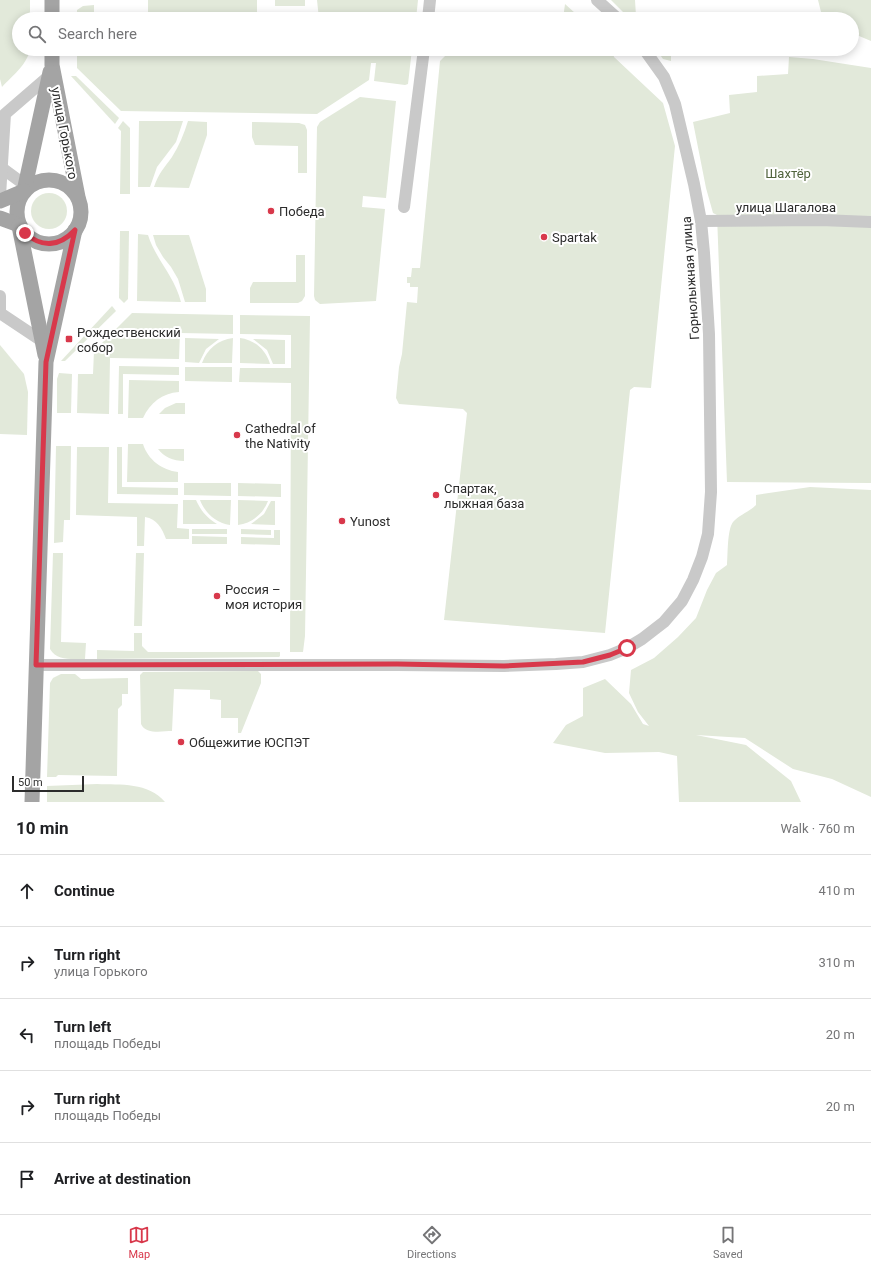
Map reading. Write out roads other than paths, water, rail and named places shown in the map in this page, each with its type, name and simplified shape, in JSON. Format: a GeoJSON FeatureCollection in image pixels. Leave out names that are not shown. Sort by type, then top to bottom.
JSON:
{"type":"FeatureCollection","features":[{"type":"Feature","properties":{"kind":"main road"},"geometry":{"type":"LineString","coordinates":[[52,0],[52,12]]}},
{"type":"Feature","properties":{"kind":"main road","name":"улица Горького"},"geometry":{"type":"LineString","coordinates":[[24,188],[50,71],[51,56]]}},
{"type":"Feature","properties":{"kind":"main road","name":"улица Горького"},"geometry":{"type":"LineString","coordinates":[[50,71],[79,200]]}},
{"type":"Feature","properties":{"kind":"main road"},"geometry":{"type":"LineString","coordinates":[[0,201],[32,184],[43,180],[54,180],[64,184],[73,191],[79,200],[81,211],[75,230],[46,362],[32,802]]}},
{"type":"Feature","properties":{"kind":"main road"},"geometry":{"type":"LineString","coordinates":[[24,188],[19,199],[17,216],[46,362]]}},
{"type":"Feature","properties":{"kind":"main road"},"geometry":{"type":"LineString","coordinates":[[0,218],[19,225],[32,239],[41,243],[50,244],[60,242],[75,230]]}},
{"type":"Feature","properties":{"kind":"street"},"geometry":{"type":"LineString","coordinates":[[429,12],[430,0]]}},
{"type":"Feature","properties":{"kind":"street"},"geometry":{"type":"LineString","coordinates":[[597,0],[610,12]]}},
{"type":"Feature","properties":{"kind":"street"},"geometry":{"type":"LineString","coordinates":[[404,207],[423,56]]}},
{"type":"Feature","properties":{"kind":"street","name":"Горнолыжная улица"},"geometry":{"type":"LineString","coordinates":[[36,665],[397,664],[504,666],[583,662],[610,655],[627,648],[642,639],[664,622],[682,601],[693,580],[702,558],[708,534],[711,492],[708,334],[704,253],[701,221],[694,184],[675,104],[664,77],[649,56]]}},
{"type":"Feature","properties":{"kind":"street"},"geometry":{"type":"LineString","coordinates":[[0,196],[5,114],[50,71]]}},
{"type":"Feature","properties":{"kind":"street"},"geometry":{"type":"LineString","coordinates":[[2,168],[24,188]]}},
{"type":"Feature","properties":{"kind":"street","name":"улица Шагалова"},"geometry":{"type":"LineString","coordinates":[[701,221],[821,220],[871,222]]}},
{"type":"Feature","properties":{"kind":"street"},"geometry":{"type":"LineString","coordinates":[[0,296],[0,313],[42,341]]}},
{"type":"Feature","properties":{"kind":"place","name":"Победа"},"geometry":{"type":"Point","coordinates":[271,211]}},
{"type":"Feature","properties":{"kind":"place","name":"Spartak"},"geometry":{"type":"Point","coordinates":[544,237]}},
{"type":"Feature","properties":{"kind":"place","name":"Рождественский собор"},"geometry":{"type":"Point","coordinates":[69,339]}},
{"type":"Feature","properties":{"kind":"place","name":"Cathedral of the Nativity"},"geometry":{"type":"Point","coordinates":[237,435]}},
{"type":"Feature","properties":{"kind":"place","name":"Спартак, лыжная база"},"geometry":{"type":"Point","coordinates":[436,495]}},
{"type":"Feature","properties":{"kind":"place","name":"Yunost"},"geometry":{"type":"Point","coordinates":[342,521]}},
{"type":"Feature","properties":{"kind":"place","name":"Россия – моя история"},"geometry":{"type":"Point","coordinates":[217,596]}},
{"type":"Feature","properties":{"kind":"place","name":"Общежитие ЮСПЭТ"},"geometry":{"type":"Point","coordinates":[181,742]}},
{"type":"Feature","properties":{"kind":"park label","name":"Шахтёр"},"geometry":{"type":"Point","coordinates":[788,173]}}]}
